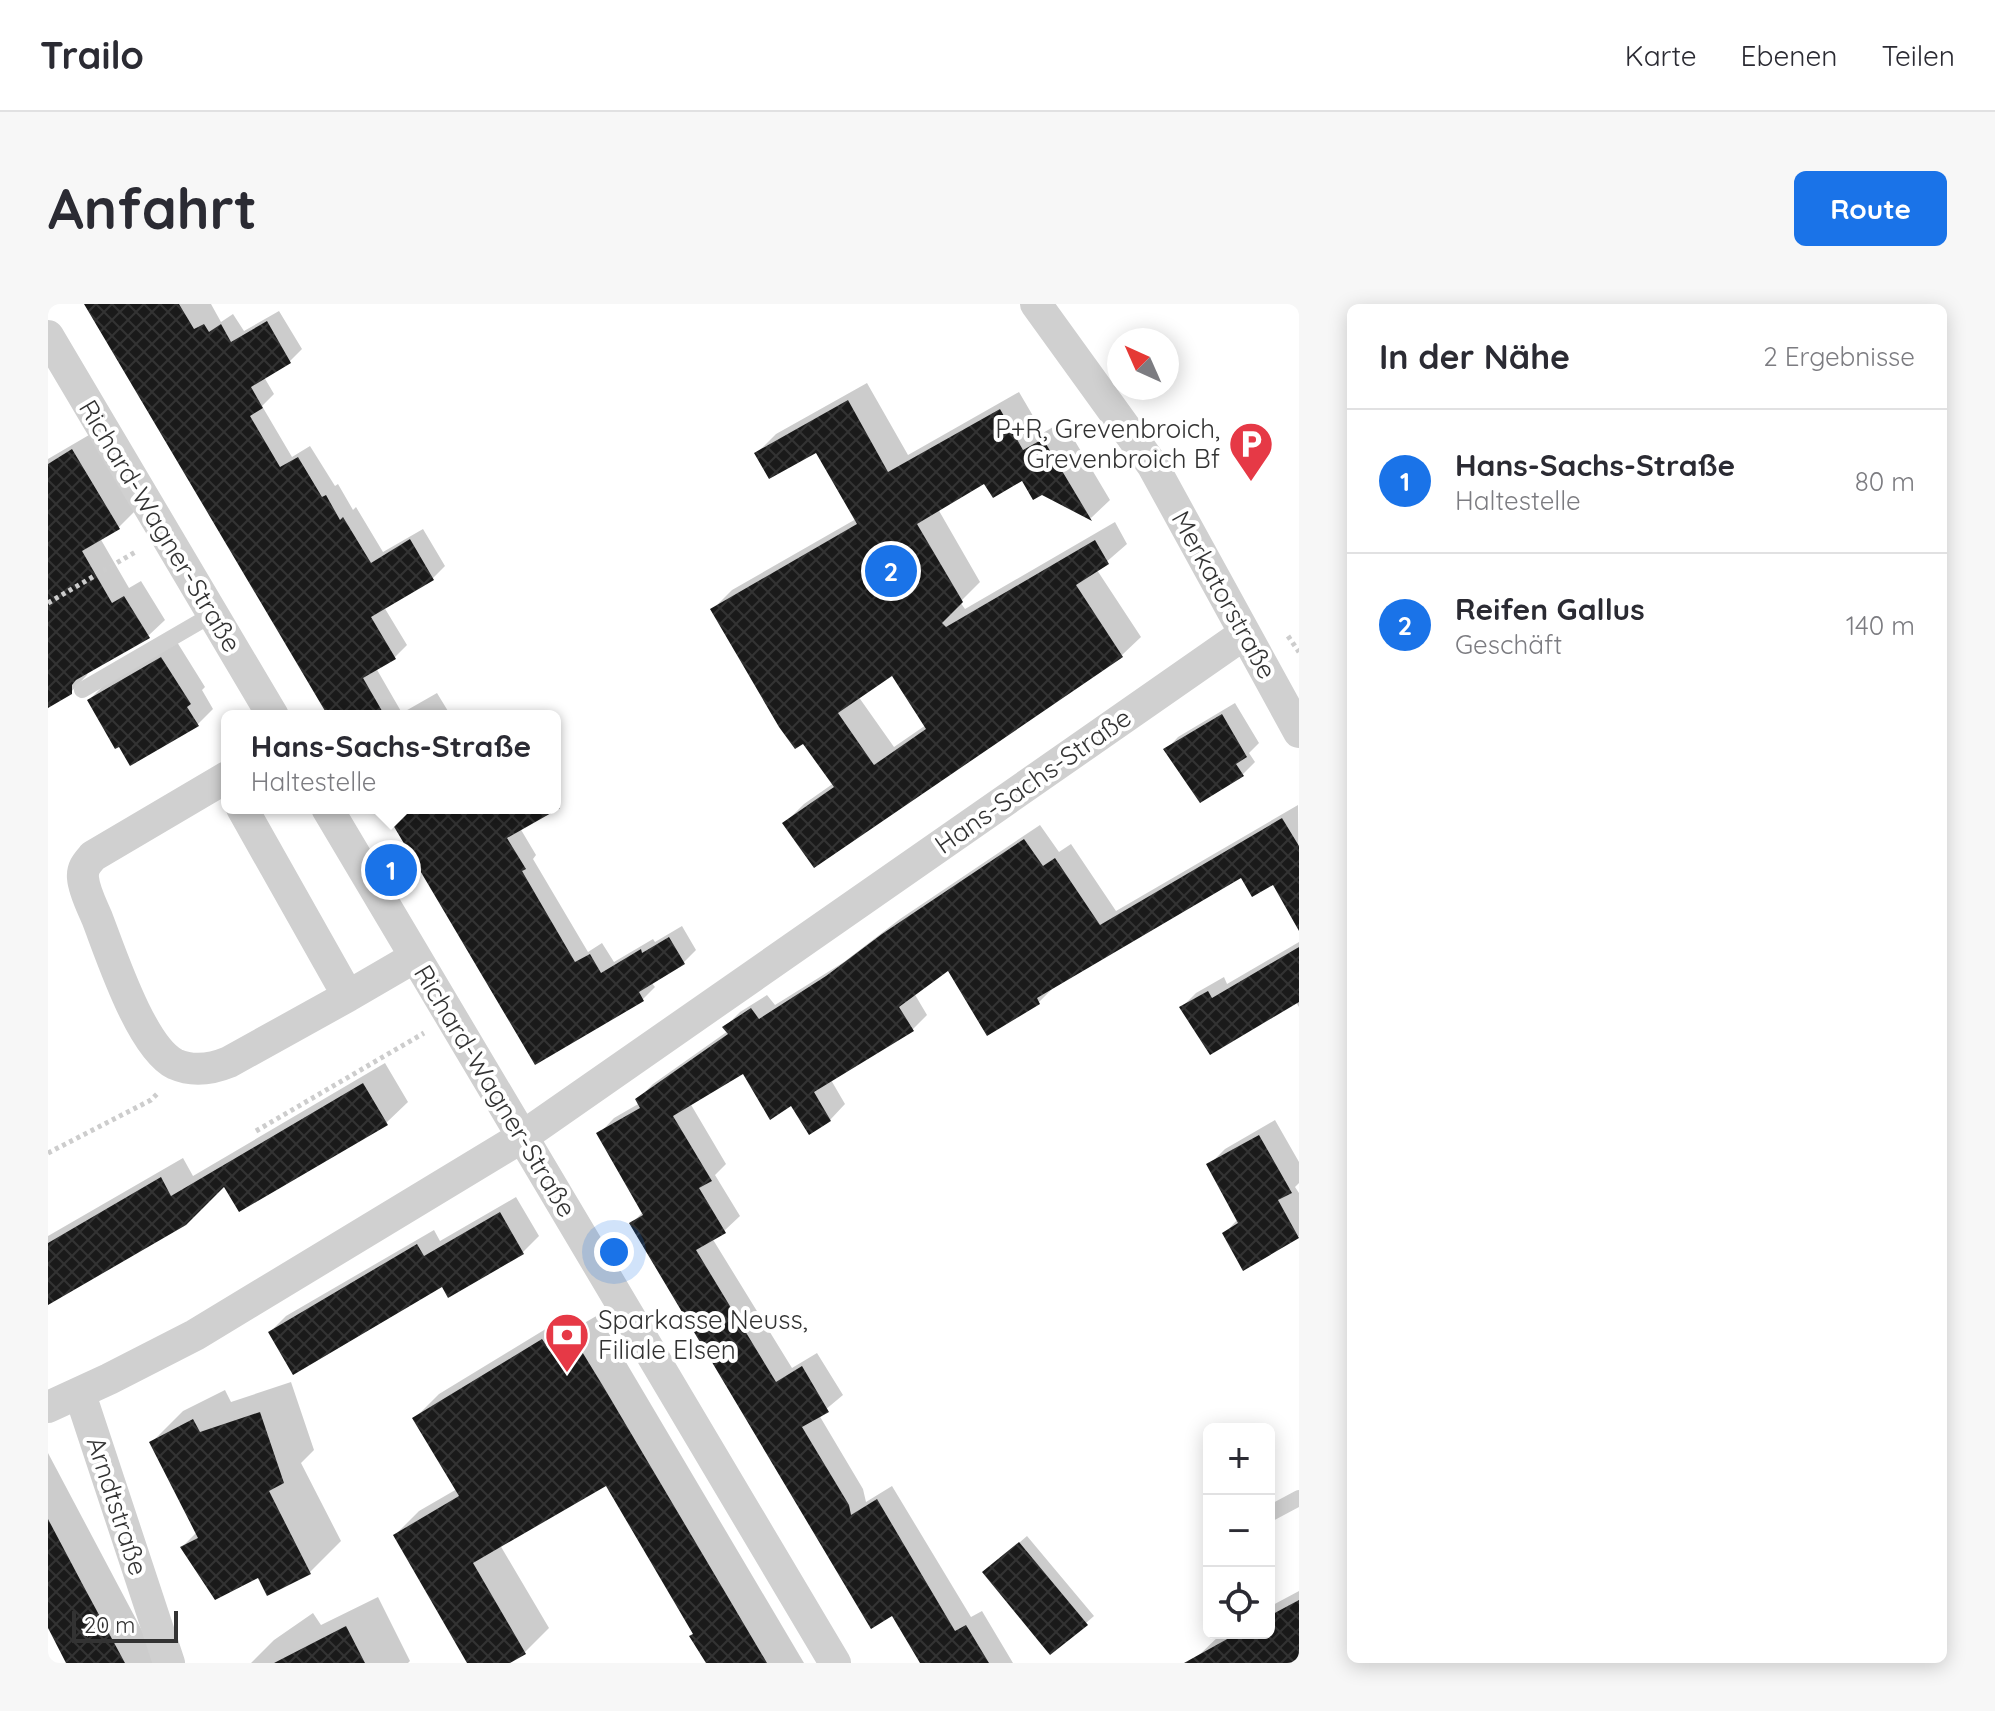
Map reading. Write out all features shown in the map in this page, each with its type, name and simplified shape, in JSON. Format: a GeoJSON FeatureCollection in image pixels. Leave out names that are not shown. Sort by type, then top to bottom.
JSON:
{"type":"FeatureCollection","features":[{"type":"Feature","properties":{"kind":"street","name":"Merkatorstraße"},"geometry":{"type":"LineString","coordinates":[[1036,304],[1153,466],[1299,732]]}},
{"type":"Feature","properties":{"kind":"street","name":"Richard-Wagner-Straße"},"geometry":{"type":"LineString","coordinates":[[48,336],[269,710]]}},
{"type":"Feature","properties":{"kind":"street","name":"Hans-Sachs-Straße"},"geometry":{"type":"LineString","coordinates":[[48,1407],[80,1394],[195,1335],[522,1137],[1244,634]]}},
{"type":"Feature","properties":{"kind":"street"},"geometry":{"type":"LineString","coordinates":[[221,781],[93,856],[83,867],[83,880],[131,1003],[155,1047],[170,1061],[183,1067],[200,1069],[229,1062],[415,957]]}},
{"type":"Feature","properties":{"kind":"street"},"geometry":{"type":"LineString","coordinates":[[245,814],[348,996]]}},
{"type":"Feature","properties":{"kind":"street","name":"Richard-Wagner-Straße"},"geometry":{"type":"LineString","coordinates":[[331,814],[835,1663]]}},
{"type":"Feature","properties":{"kind":"street","name":"Arndtstraße"},"geometry":{"type":"LineString","coordinates":[[80,1394],[169,1663]]}},
{"type":"Feature","properties":{"kind":"lane"},"geometry":{"type":"LineString","coordinates":[[82,690],[213,614]]}},
{"type":"Feature","properties":{"kind":"lane"},"geometry":{"type":"LineString","coordinates":[[1275,1511],[1299,1498]]}},
{"type":"Feature","properties":{"kind":"path"},"geometry":{"type":"LineString","coordinates":[[48,603],[165,534]]}},
{"type":"Feature","properties":{"kind":"path"},"geometry":{"type":"LineString","coordinates":[[256,1131],[450,1018]]}},
{"type":"Feature","properties":{"kind":"path"},"geometry":{"type":"LineString","coordinates":[[48,1153],[151,1100],[183,1067]]}},
{"type":"Feature","properties":{"kind":"building"},"geometry":{"type":"Polygon","coordinates":[[[84,304],[179,304],[194,329],[204,324],[209,332],[221,324],[231,342],[267,321],[291,363],[251,387],[263,408],[250,416],[280,467],[298,457],[322,497],[326,495],[340,520],[343,517],[371,563],[410,539],[434,580],[371,617],[396,659],[363,678],[382,710],[324,710],[84,304]]]}},
{"type":"Feature","properties":{"kind":"building"},"geometry":{"type":"Polygon","coordinates":[[[848,400],[888,472],[1000,409],[1023,450],[1043,439],[1092,521],[1042,495],[1033,500],[1022,481],[993,498],[984,484],[917,524],[963,602],[942,623],[946,627],[1095,540],[1109,564],[1076,585],[1123,657],[814,868],[782,823],[834,787],[803,744],[795,749],[779,727],[710,609],[857,524],[816,453],[769,479],[754,453],[848,400]],[[892,676],[838,713],[874,765],[926,729],[892,676]]]}},
{"type":"Feature","properties":{"kind":"building"},"geometry":{"type":"Polygon","coordinates":[[[72,449],[120,529],[82,551],[112,603],[124,596],[150,638],[76,680],[72,685],[72,694],[48,708],[48,464],[72,449]]]}},
{"type":"Feature","properties":{"kind":"building"},"geometry":{"type":"Polygon","coordinates":[[[161,657],[191,704],[187,707],[199,726],[130,766],[119,747],[115,749],[87,700],[161,657]]]}},
{"type":"Feature","properties":{"kind":"building"},"geometry":{"type":"Polygon","coordinates":[[[1222,714],[1247,757],[1236,764],[1244,776],[1200,803],[1163,749],[1222,714]]]}},
{"type":"Feature","properties":{"kind":"building"},"geometry":{"type":"Polygon","coordinates":[[[387,814],[549,814],[507,838],[526,869],[522,871],[575,962],[590,954],[601,973],[641,949],[642,953],[669,937],[685,964],[639,992],[644,1001],[535,1065],[387,814]]]}},
{"type":"Feature","properties":{"kind":"building"},"geometry":{"type":"Polygon","coordinates":[[[1282,818],[1299,846],[1299,931],[1273,885],[1252,897],[1241,878],[1037,998],[1040,1004],[987,1036],[948,971],[899,1007],[914,1031],[814,1092],[831,1121],[809,1135],[791,1106],[770,1120],[743,1074],[673,1116],[712,1181],[699,1188],[726,1233],[696,1250],[776,1382],[802,1366],[829,1412],[802,1427],[849,1505],[851,1515],[877,1499],[955,1631],[966,1625],[989,1663],[920,1663],[892,1616],[871,1629],[629,1223],[643,1215],[596,1133],[640,1108],[635,1099],[728,1034],[722,1027],[751,1008],[759,1019],[1024,839],[1043,866],[1055,858],[1100,925],[1282,818]]]}},
{"type":"Feature","properties":{"kind":"building"},"geometry":{"type":"Polygon","coordinates":[[[1299,947],[1299,1002],[1210,1055],[1179,1007],[1208,991],[1212,998],[1299,947]]]}},
{"type":"Feature","properties":{"kind":"building"},"geometry":{"type":"Polygon","coordinates":[[[363,1083],[388,1125],[239,1212],[224,1187],[186,1225],[48,1305],[48,1243],[161,1177],[171,1196],[363,1083]]]}},
{"type":"Feature","properties":{"kind":"building"},"geometry":{"type":"Polygon","coordinates":[[[1259,1135],[1292,1193],[1278,1200],[1299,1238],[1243,1271],[1222,1233],[1238,1223],[1206,1164],[1259,1135]]]}},
{"type":"Feature","properties":{"kind":"building"},"geometry":{"type":"Polygon","coordinates":[[[500,1212],[524,1254],[448,1298],[442,1287],[293,1375],[268,1332],[417,1244],[424,1256],[500,1212]]]}},
{"type":"Feature","properties":{"kind":"building"},"geometry":{"type":"Polygon","coordinates":[[[573,1337],[767,1663],[706,1663],[689,1636],[693,1634],[606,1486],[473,1563],[526,1654],[510,1663],[467,1663],[393,1535],[459,1496],[412,1418],[542,1339],[550,1351],[573,1337]]]}},
{"type":"Feature","properties":{"kind":"building"},"geometry":{"type":"Polygon","coordinates":[[[260,1412],[284,1483],[269,1491],[311,1574],[267,1596],[258,1578],[215,1600],[180,1547],[198,1538],[149,1442],[193,1419],[200,1432],[260,1412]]]}},
{"type":"Feature","properties":{"kind":"building"},"geometry":{"type":"Polygon","coordinates":[[[48,1519],[125,1663],[66,1663],[48,1628],[48,1519]]]}},
{"type":"Feature","properties":{"kind":"building"},"geometry":{"type":"Polygon","coordinates":[[[1019,1542],[1088,1625],[1050,1655],[982,1572],[1019,1542]]]}},
{"type":"Feature","properties":{"kind":"building"},"geometry":{"type":"Polygon","coordinates":[[[1299,1600],[1299,1663],[1184,1663],[1227,1639],[1275,1639],[1275,1613],[1299,1600]]]}},
{"type":"Feature","properties":{"kind":"building"},"geometry":{"type":"Polygon","coordinates":[[[346,1626],[365,1663],[274,1663],[346,1626]]]}},
{"type":"Feature","properties":{"kind":"place","name":"P+R, Grevenbroich, Grevenbroich Bf"},"geometry":{"type":"Point","coordinates":[1251,483]}},
{"type":"Feature","properties":{"kind":"place","name":"Reifen Gallus"},"geometry":{"type":"Point","coordinates":[891,571]}},
{"type":"Feature","properties":{"kind":"place","name":"Hans-Sachs-Straße"},"geometry":{"type":"Point","coordinates":[391,870]}},
{"type":"Feature","properties":{"kind":"place","name":"Sparkasse Neuss, Filiale Elsen"},"geometry":{"type":"Point","coordinates":[567,1374]}}]}
